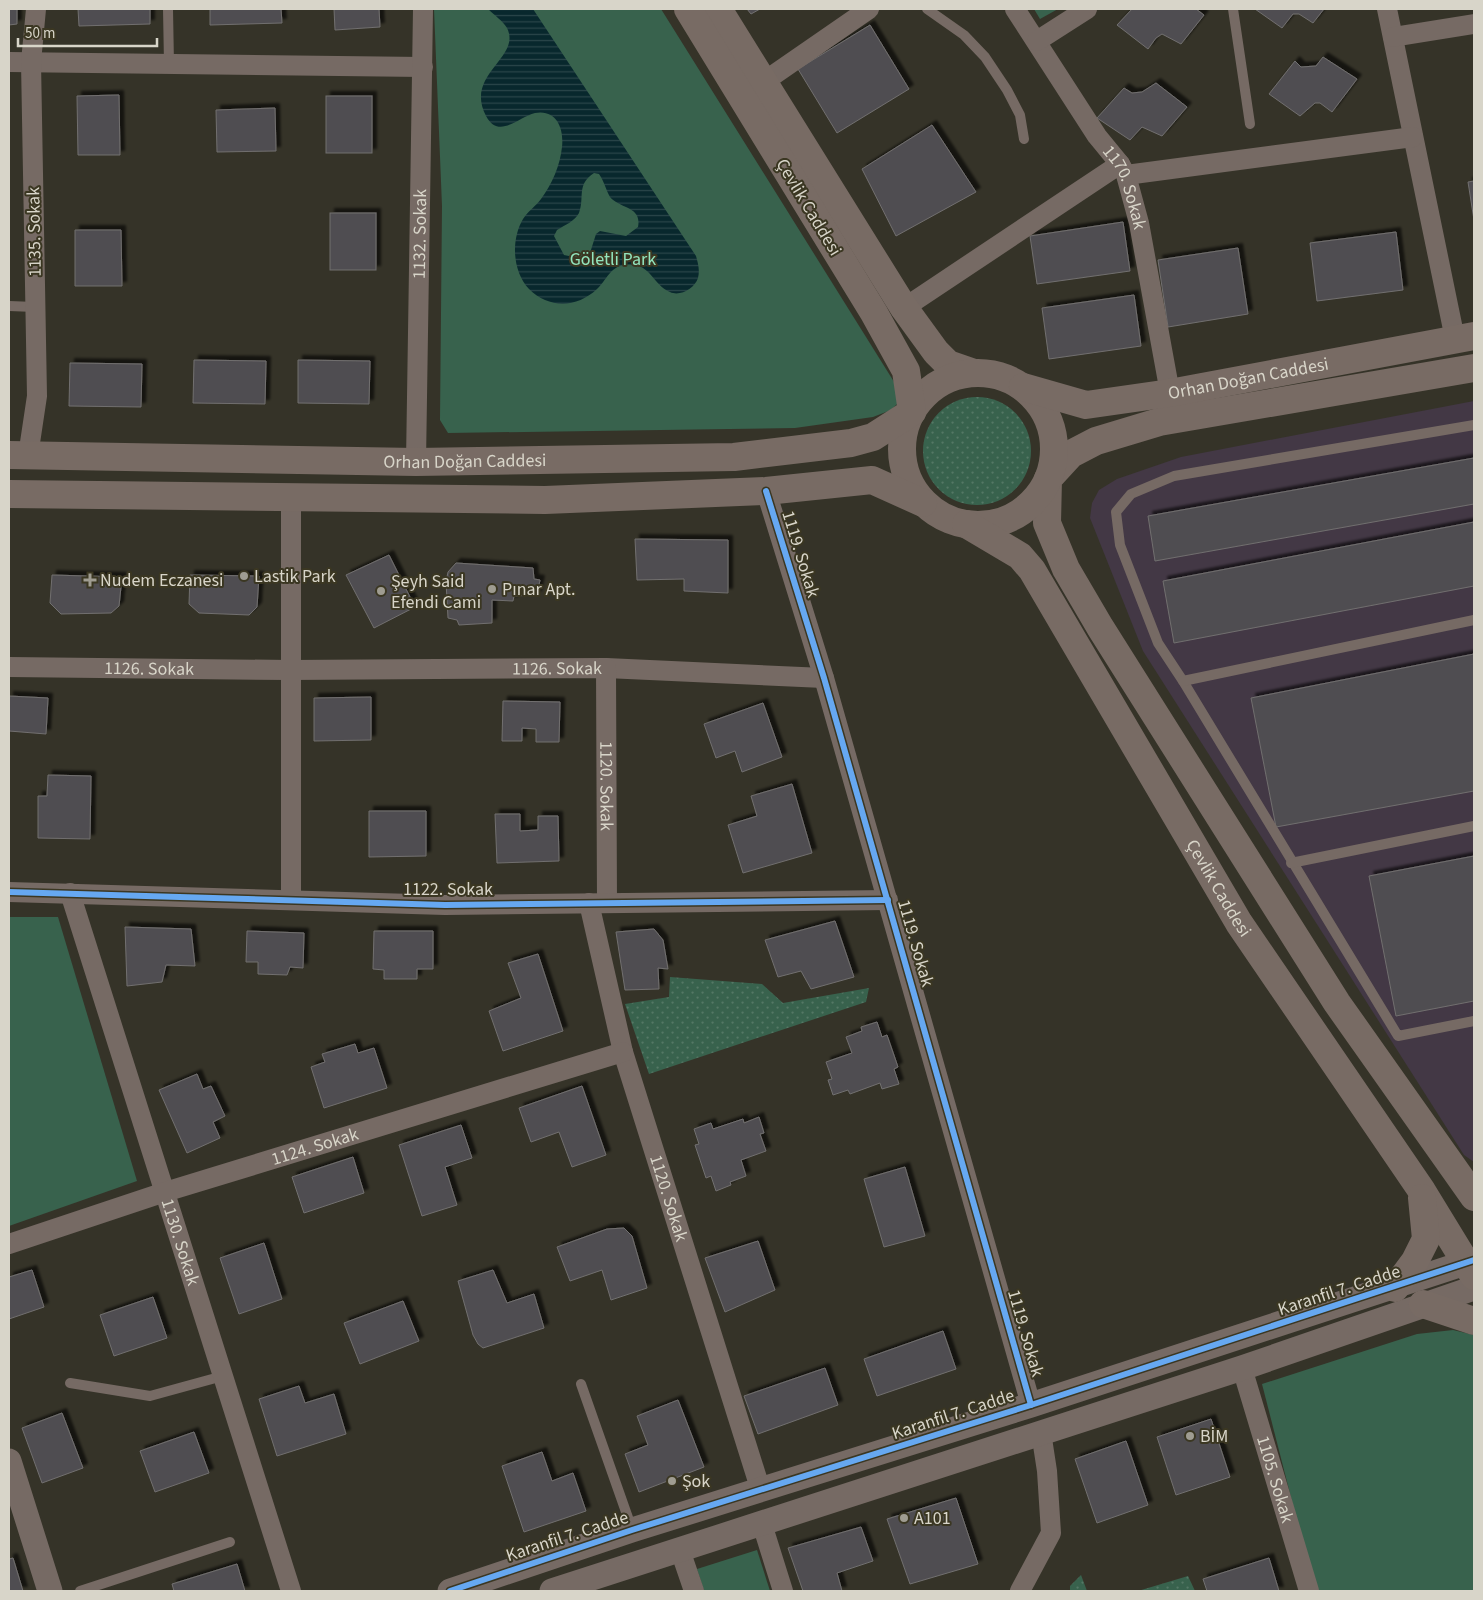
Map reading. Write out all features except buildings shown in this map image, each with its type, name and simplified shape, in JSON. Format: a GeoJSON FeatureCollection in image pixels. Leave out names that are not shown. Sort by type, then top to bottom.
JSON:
{"type":"FeatureCollection","features":[{"type":"Feature","properties":{"kind":"main road","name":"Çevlik Caddesi"},"geometry":{"type":"LineString","coordinates":[[688,9],[874,313],[906,371],[912,412]]}},
{"type":"Feature","properties":{"kind":"main road","name":"Çevlik Caddesi"},"geometry":{"type":"LineString","coordinates":[[718,9],[762,83],[904,308],[936,352],[948,364],[974,373]]}},
{"type":"Feature","properties":{"kind":"main road","name":"Orhan Doğan Caddesi"},"geometry":{"type":"LineString","coordinates":[[1023,387],[1086,405],[1170,393],[1464,337]]}},
{"type":"Feature","properties":{"kind":"main road","name":"Orhan Doğan Caddesi"},"geometry":{"type":"LineString","coordinates":[[1048,479],[1071,454],[1096,441],[1159,422],[1474,368]]}},
{"type":"Feature","properties":{"kind":"main road"},"geometry":{"type":"LineString","coordinates":[[9,494],[545,500],[766,491],[872,480],[923,502],[943,517],[966,524],[990,524],[1014,517],[1034,501],[1048,479],[1054,454],[1052,429],[1041,406],[1023,387],[1000,376],[974,373],[949,379],[927,393],[912,412],[903,435],[902,459],[909,482],[923,502]]}},
{"type":"Feature","properties":{"kind":"main road","name":"Orhan Doğan Caddesi"},"geometry":{"type":"LineString","coordinates":[[18,456],[416,462],[734,457],[808,449],[865,439],[872,437],[912,412]]}},
{"type":"Feature","properties":{"kind":"main road","name":"Çevlik Caddesi"},"geometry":{"type":"LineString","coordinates":[[1048,479],[1047,523],[1066,569],[1100,627],[1337,1004],[1465,1179],[1474,1197]]}},
{"type":"Feature","properties":{"kind":"main road","name":"Çevlik Caddesi"},"geometry":{"type":"LineString","coordinates":[[966,524],[1020,556],[1032,570],[1239,923],[1471,1266]]}},
{"type":"Feature","properties":{"kind":"main road"},"geometry":{"type":"LineString","coordinates":[[1395,1288],[1415,1261],[1426,1239],[1422,1191]]}},
{"type":"Feature","properties":{"kind":"main road"},"geometry":{"type":"LineString","coordinates":[[1423,1304],[1474,1321]]}},
{"type":"Feature","properties":{"kind":"street","name":"1135. Sokak"},"geometry":{"type":"LineString","coordinates":[[18,456],[37,396],[31,62],[36,9]]}},
{"type":"Feature","properties":{"kind":"street","name":"1132. Sokak"},"geometry":{"type":"LineString","coordinates":[[416,462],[423,9]]}},
{"type":"Feature","properties":{"kind":"street"},"geometry":{"type":"LineString","coordinates":[[762,83],[870,9]]}},
{"type":"Feature","properties":{"kind":"street","name":"1170. Sokak"},"geometry":{"type":"LineString","coordinates":[[1015,9],[1097,136],[1123,170],[1139,223],[1170,393]]}},
{"type":"Feature","properties":{"kind":"street"},"geometry":{"type":"LineString","coordinates":[[1037,41],[1087,9]]}},
{"type":"Feature","properties":{"kind":"street"},"geometry":{"type":"LineString","coordinates":[[1386,9],[1394,37],[1413,136],[1464,337]]}},
{"type":"Feature","properties":{"kind":"street"},"geometry":{"type":"LineString","coordinates":[[1394,37],[1474,24]]}},
{"type":"Feature","properties":{"kind":"street"},"geometry":{"type":"LineString","coordinates":[[9,62],[423,67]]}},
{"type":"Feature","properties":{"kind":"street"},"geometry":{"type":"LineString","coordinates":[[904,308],[1123,170],[1413,136]]}},
{"type":"Feature","properties":{"kind":"street","name":"1119. Sokak"},"geometry":{"type":"LineString","coordinates":[[766,491],[824,678],[1031,1405]]}},
{"type":"Feature","properties":{"kind":"street"},"geometry":{"type":"LineString","coordinates":[[291,496],[291,900]]}},
{"type":"Feature","properties":{"kind":"street","name":"1126. Sokak"},"geometry":{"type":"LineString","coordinates":[[9,667],[290,670],[606,668],[824,678]]}},
{"type":"Feature","properties":{"kind":"street","name":"1120. Sokak"},"geometry":{"type":"LineString","coordinates":[[606,668],[598,903],[623,1052],[761,1491]]}},
{"type":"Feature","properties":{"kind":"street","name":"1122. Sokak"},"geometry":{"type":"LineString","coordinates":[[9,892],[445,905],[888,900]]}},
{"type":"Feature","properties":{"kind":"street","name":"1130. Sokak"},"geometry":{"type":"LineString","coordinates":[[70,893],[291,1591]]}},
{"type":"Feature","properties":{"kind":"street","name":"1124. Sokak"},"geometry":{"type":"LineString","coordinates":[[9,1244],[165,1192],[623,1052]]}},
{"type":"Feature","properties":{"kind":"street","name":"Karanfil 7. Cadde"},"geometry":{"type":"LineString","coordinates":[[450,1591],[632,1530],[761,1491],[1395,1288],[1471,1266]]}},
{"type":"Feature","properties":{"kind":"street"},"geometry":{"type":"LineString","coordinates":[[552,1591],[1242,1368],[1474,1288]]}},
{"type":"Feature","properties":{"kind":"street","name":"1105. Sokak"},"geometry":{"type":"LineString","coordinates":[[1242,1368],[1309,1591]]}},
{"type":"Feature","properties":{"kind":"street"},"geometry":{"type":"LineString","coordinates":[[1020,1591],[1051,1533],[1047,1471],[1041,1432]]}},
{"type":"Feature","properties":{"kind":"street"},"geometry":{"type":"LineString","coordinates":[[9,1461],[50,1591]]}},
{"type":"Feature","properties":{"kind":"street"},"geometry":{"type":"LineString","coordinates":[[762,1524],[783,1591]]}},
{"type":"Feature","properties":{"kind":"street"},"geometry":{"type":"LineString","coordinates":[[680,1550],[694,1591]]}},
{"type":"Feature","properties":{"kind":"lane"},"geometry":{"type":"LineString","coordinates":[[168,9],[169,64]]}},
{"type":"Feature","properties":{"kind":"lane"},"geometry":{"type":"LineString","coordinates":[[927,9],[964,35],[985,57],[1008,90],[1020,115],[1024,139]]}},
{"type":"Feature","properties":{"kind":"lane"},"geometry":{"type":"LineString","coordinates":[[1233,9],[1250,124]]}},
{"type":"Feature","properties":{"kind":"lane"},"geometry":{"type":"LineString","coordinates":[[9,306],[35,307]]}},
{"type":"Feature","properties":{"kind":"lane"},"geometry":{"type":"LineString","coordinates":[[1474,425],[1174,476],[1130,494],[1116,512],[1120,545],[1158,643],[1183,681],[1398,1036],[1474,1022]]}},
{"type":"Feature","properties":{"kind":"lane"},"geometry":{"type":"LineString","coordinates":[[1183,681],[1474,620]]}},
{"type":"Feature","properties":{"kind":"lane"},"geometry":{"type":"LineString","coordinates":[[1291,862],[1474,826]]}},
{"type":"Feature","properties":{"kind":"lane"},"geometry":{"type":"LineString","coordinates":[[70,1383],[150,1396],[223,1376]]}},
{"type":"Feature","properties":{"kind":"lane"},"geometry":{"type":"LineString","coordinates":[[581,1384],[632,1530]]}},
{"type":"Feature","properties":{"kind":"lane"},"geometry":{"type":"LineString","coordinates":[[80,1591],[230,1542]]}},
{"type":"Feature","properties":{"kind":"shaded area"},"geometry":{"type":"Polygon","coordinates":[[[1474,401],[1474,1162],[1464,1155],[1143,651],[1090,518],[1092,503],[1099,490],[1117,479],[1181,457],[1474,401]]]}},
{"type":"Feature","properties":{"kind":"green space","name":"Göletli Park"},"geometry":{"type":"Polygon","coordinates":[[[434,9],[661,9],[901,393],[898,403],[891,410],[873,417],[795,428],[448,433],[440,420],[442,206],[434,9]]]}},
{"type":"Feature","properties":{"kind":"green space"},"geometry":{"type":"Polygon","coordinates":[[[1034,9],[1058,9],[1040,19],[1034,9]]]}},
{"type":"Feature","properties":{"kind":"green space"},"geometry":{"type":"Polygon","coordinates":[[[977,397],[987,398],[1007,406],[1015,413],[1022,421],[1030,441],[1030,461],[1022,481],[1015,489],[1007,496],[987,504],[977,505],[967,504],[947,496],[939,489],[932,481],[924,461],[923,451],[924,441],[932,421],[939,413],[947,406],[967,398],[977,397]]]}},
{"type":"Feature","properties":{"kind":"green space"},"geometry":{"type":"Polygon","coordinates":[[[9,917],[58,917],[137,1181],[9,1226],[9,917]]]}},
{"type":"Feature","properties":{"kind":"green space"},"geometry":{"type":"Polygon","coordinates":[[[670,977],[762,984],[783,1003],[869,988],[866,1002],[649,1074],[625,1004],[669,997],[670,977]]]}},
{"type":"Feature","properties":{"kind":"green space"},"geometry":{"type":"Polygon","coordinates":[[[1453,1330],[1474,1335],[1474,1591],[1315,1591],[1262,1384],[1417,1334],[1453,1330]]]}},
{"type":"Feature","properties":{"kind":"green space"},"geometry":{"type":"Polygon","coordinates":[[[757,1550],[770,1591],[704,1591],[697,1569],[757,1550]]]}},
{"type":"Feature","properties":{"kind":"green space"},"geometry":{"type":"Polygon","coordinates":[[[1081,1575],[1087,1591],[1070,1591],[1070,1586],[1081,1575]]]}},
{"type":"Feature","properties":{"kind":"green space"},"geometry":{"type":"Polygon","coordinates":[[[1188,1576],[1195,1591],[1138,1591],[1188,1576]]]}},
{"type":"Feature","properties":{"kind":"water"},"geometry":{"type":"Polygon","coordinates":[[[488,9],[533,9],[696,256],[699,275],[694,285],[687,291],[670,292],[640,266],[633,265],[615,268],[597,289],[581,300],[572,303],[554,303],[545,300],[537,296],[523,282],[516,264],[516,236],[523,219],[541,199],[555,174],[561,154],[562,134],[558,122],[549,114],[535,113],[503,127],[491,123],[486,116],[481,101],[482,89],[507,48],[510,39],[505,25],[488,9]],[[594,173],[585,182],[581,207],[577,216],[570,223],[557,230],[554,236],[564,255],[579,258],[590,253],[596,234],[600,231],[626,236],[638,227],[637,215],[634,211],[610,197],[599,174],[594,173]]]}},
{"type":"Feature","properties":{"kind":"cycle path"},"geometry":{"type":"LineString","coordinates":[[766,491],[824,678],[1031,1405]]}},
{"type":"Feature","properties":{"kind":"cycle path"},"geometry":{"type":"LineString","coordinates":[[9,892],[445,905],[888,900]]}},
{"type":"Feature","properties":{"kind":"cycle path"},"geometry":{"type":"LineString","coordinates":[[450,1591],[632,1530],[1031,1405],[1474,1260]]}},
{"type":"Feature","properties":{"kind":"place","name":"Lastik Park"},"geometry":{"type":"Point","coordinates":[244,576]}},
{"type":"Feature","properties":{"kind":"place","name":"Nudem Eczanesi"},"geometry":{"type":"Point","coordinates":[90,580]}},
{"type":"Feature","properties":{"kind":"place","name":"Pınar Apt."},"geometry":{"type":"Point","coordinates":[492,589]}},
{"type":"Feature","properties":{"kind":"place","name":"Şeyh Said Efendi Cami"},"geometry":{"type":"Point","coordinates":[381,591]}},
{"type":"Feature","properties":{"kind":"place","name":"BİM"},"geometry":{"type":"Point","coordinates":[1190,1436]}},
{"type":"Feature","properties":{"kind":"place","name":"Şok"},"geometry":{"type":"Point","coordinates":[672,1481]}},
{"type":"Feature","properties":{"kind":"place","name":"A101"},"geometry":{"type":"Point","coordinates":[904,1518]}}]}
